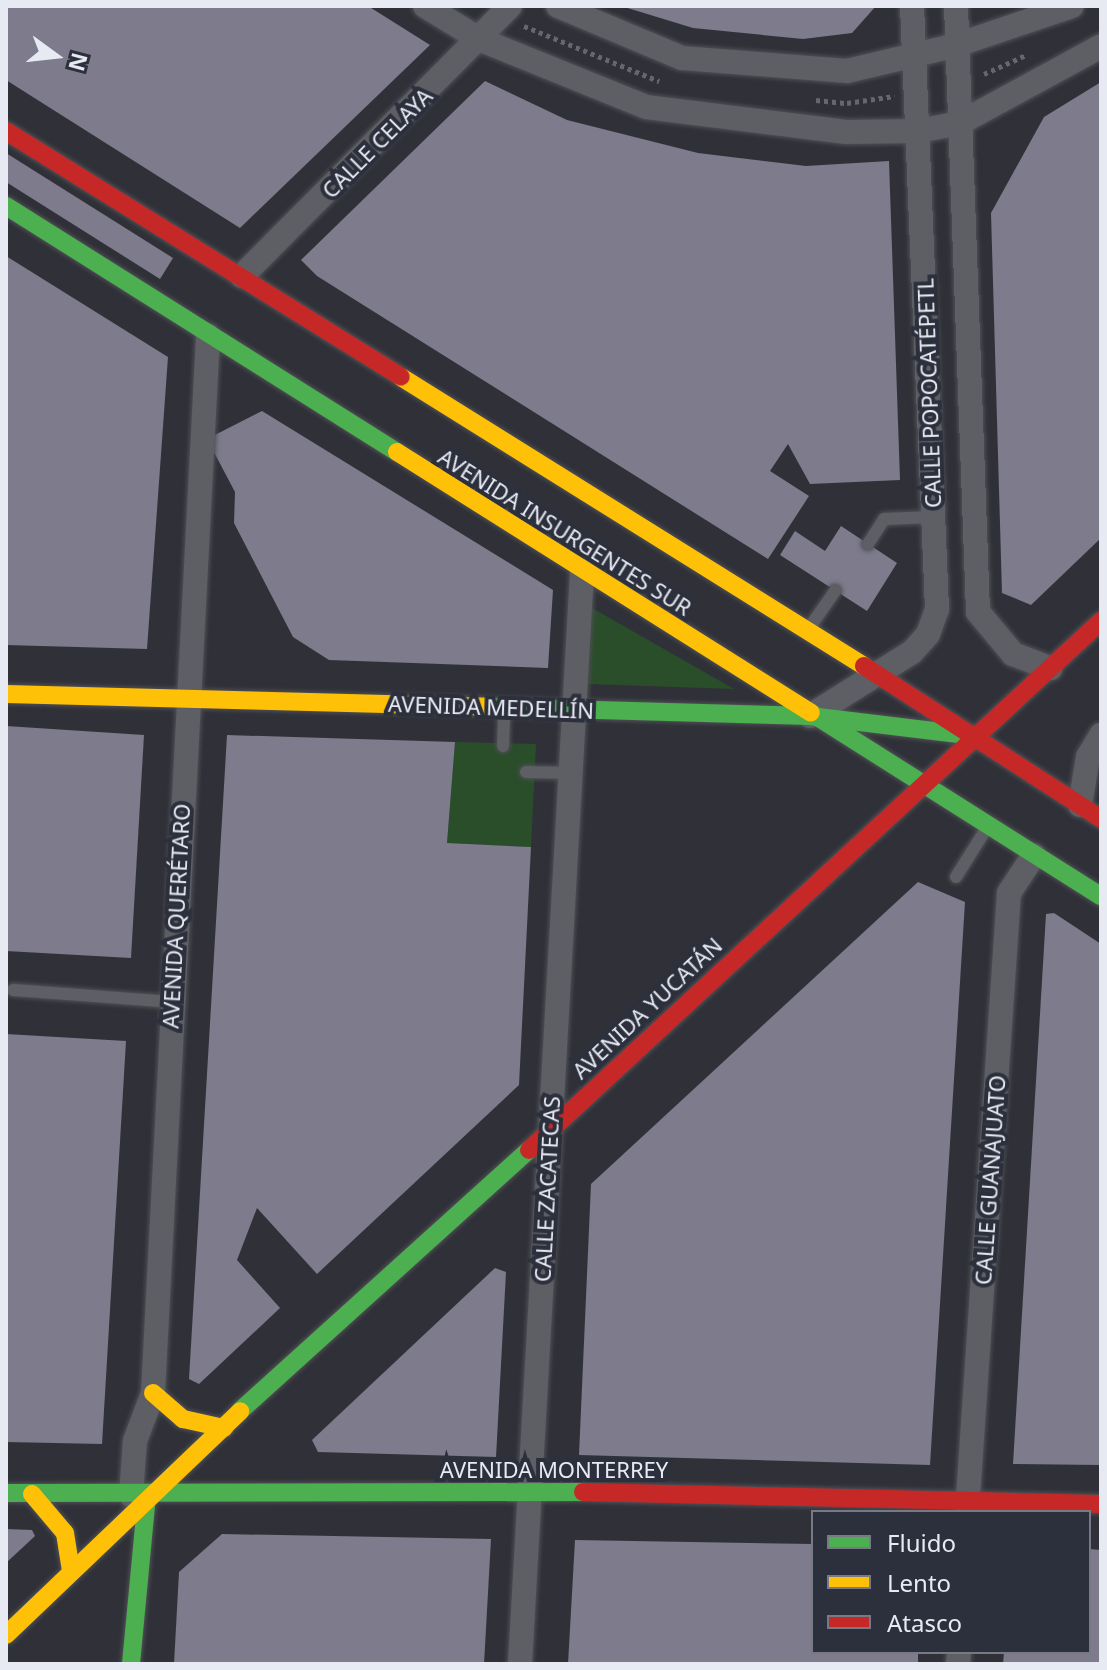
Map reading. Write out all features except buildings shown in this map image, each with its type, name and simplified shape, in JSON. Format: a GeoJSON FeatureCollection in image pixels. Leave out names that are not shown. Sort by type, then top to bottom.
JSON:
{"type":"FeatureCollection","features":[{"type":"Feature","properties":{"kind":"main road","name":"AVENIDA INSURGENTES SUR"},"geometry":{"type":"LineString","coordinates":[[6,131],[809,630],[1101,819]]}},
{"type":"Feature","properties":{"kind":"main road","name":"AVENIDA INSURGENTES SUR"},"geometry":{"type":"LineString","coordinates":[[6,206],[810,716],[1101,896]]}},
{"type":"Feature","properties":{"kind":"main road","name":"AVENIDA YUCATÁN"},"geometry":{"type":"LineString","coordinates":[[139,1495],[224,1428],[1101,621]]}},
{"type":"Feature","properties":{"kind":"main road","name":"AVENIDA MEDELLÍN"},"geometry":{"type":"LineString","coordinates":[[6,694],[810,716],[975,736]]}},
{"type":"Feature","properties":{"kind":"main road"},"geometry":{"type":"LineString","coordinates":[[153,1393],[183,1419],[224,1428]]}},
{"type":"Feature","properties":{"kind":"main road","name":"AVENIDA MONTERREY"},"geometry":{"type":"LineString","coordinates":[[6,1493],[139,1495],[530,1491],[968,1506],[1101,1504]]}},
{"type":"Feature","properties":{"kind":"main road"},"geometry":{"type":"LineString","coordinates":[[32,1494],[65,1533],[71,1570]]}},
{"type":"Feature","properties":{"kind":"main road"},"geometry":{"type":"LineString","coordinates":[[6,1635],[139,1495]]}},
{"type":"Feature","properties":{"kind":"main road","name":"AVENIDA QUERÉTARO"},"geometry":{"type":"LineString","coordinates":[[131,1664],[139,1495]]}},
{"type":"Feature","properties":{"kind":"street"},"geometry":{"type":"LineString","coordinates":[[425,6],[481,40],[646,107],[846,132],[918,131],[960,123],[1101,46]]}},
{"type":"Feature","properties":{"kind":"street","name":"CALLE CELAYA"},"geometry":{"type":"LineString","coordinates":[[242,276],[481,40],[510,6]]}},
{"type":"Feature","properties":{"kind":"street"},"geometry":{"type":"LineString","coordinates":[[558,6],[682,58],[847,71],[957,45],[1072,6]]}},
{"type":"Feature","properties":{"kind":"street","name":"CALLE POPOCATÉPETL"},"geometry":{"type":"LineString","coordinates":[[810,716],[912,652],[933,624],[934,517],[912,6]]}},
{"type":"Feature","properties":{"kind":"street","name":"CALLE POPOCATÉPETL"},"geometry":{"type":"LineString","coordinates":[[956,6],[978,612],[1013,654],[1050,668]]}},
{"type":"Feature","properties":{"kind":"street","name":"AVENIDA QUERÉTARO"},"geometry":{"type":"LineString","coordinates":[[139,1495],[135,1441],[153,1393],[186,701],[208,335]]}},
{"type":"Feature","properties":{"kind":"street","name":"CALLE ZACATECAS"},"geometry":{"type":"LineString","coordinates":[[520,1664],[582,571]]}},
{"type":"Feature","properties":{"kind":"street"},"geometry":{"type":"LineString","coordinates":[[1080,805],[1088,757],[1101,735]]}},
{"type":"Feature","properties":{"kind":"street","name":"CALLE GUANAJUATO"},"geometry":{"type":"LineString","coordinates":[[968,1506],[1009,893],[1034,855]]}},
{"type":"Feature","properties":{"kind":"lane"},"geometry":{"type":"LineString","coordinates":[[868,544],[884,519],[934,517]]}},
{"type":"Feature","properties":{"kind":"lane"},"geometry":{"type":"LineString","coordinates":[[809,630],[835,591]]}},
{"type":"Feature","properties":{"kind":"lane"},"geometry":{"type":"LineString","coordinates":[[503,746],[504,706]]}},
{"type":"Feature","properties":{"kind":"lane"},"geometry":{"type":"LineString","coordinates":[[526,772],[570,773]]}},
{"type":"Feature","properties":{"kind":"lane"},"geometry":{"type":"LineString","coordinates":[[956,877],[988,826]]}},
{"type":"Feature","properties":{"kind":"lane"},"geometry":{"type":"LineString","coordinates":[[13,990],[172,1002]]}},
{"type":"Feature","properties":{"kind":"green space"},"geometry":{"type":"Polygon","coordinates":[[[592,608],[734,689],[588,684],[592,608]]]}},
{"type":"Feature","properties":{"kind":"green space"},"geometry":{"type":"Polygon","coordinates":[[[455,742],[536,744],[531,847],[447,843],[455,742]]]}},
{"type":"Feature","properties":{"kind":"traffic: fast"},"geometry":{"type":"LineString","coordinates":[[6,206],[397,452]]}},
{"type":"Feature","properties":{"kind":"traffic: fast"},"geometry":{"type":"LineString","coordinates":[[490,707],[810,716],[975,736]]}},
{"type":"Feature","properties":{"kind":"traffic: fast"},"geometry":{"type":"LineString","coordinates":[[811,713],[1101,896]]}},
{"type":"Feature","properties":{"kind":"traffic: fast"},"geometry":{"type":"LineString","coordinates":[[240,1411],[529,1150]]}},
{"type":"Feature","properties":{"kind":"traffic: fast"},"geometry":{"type":"LineString","coordinates":[[6,1493],[583,1492]]}},
{"type":"Feature","properties":{"kind":"traffic: fast"},"geometry":{"type":"LineString","coordinates":[[131,1664],[147,1495]]}},
{"type":"Feature","properties":{"kind":"traffic: slow"},"geometry":{"type":"LineString","coordinates":[[401,377],[864,666]]}},
{"type":"Feature","properties":{"kind":"traffic: slow"},"geometry":{"type":"LineString","coordinates":[[397,452],[811,713]]}},
{"type":"Feature","properties":{"kind":"traffic: slow"},"geometry":{"type":"LineString","coordinates":[[6,694],[490,707]]}},
{"type":"Feature","properties":{"kind":"traffic: slow"},"geometry":{"type":"LineString","coordinates":[[153,1393],[183,1419],[224,1428]]}},
{"type":"Feature","properties":{"kind":"traffic: slow"},"geometry":{"type":"LineString","coordinates":[[6,1635],[240,1411]]}},
{"type":"Feature","properties":{"kind":"traffic: slow"},"geometry":{"type":"LineString","coordinates":[[32,1494],[65,1533],[71,1570]]}},
{"type":"Feature","properties":{"kind":"traffic: jam"},"geometry":{"type":"LineString","coordinates":[[6,131],[401,377]]}},
{"type":"Feature","properties":{"kind":"traffic: jam"},"geometry":{"type":"LineString","coordinates":[[529,1150],[1101,621]]}},
{"type":"Feature","properties":{"kind":"traffic: jam"},"geometry":{"type":"LineString","coordinates":[[864,666],[1101,819]]}},
{"type":"Feature","properties":{"kind":"traffic: jam"},"geometry":{"type":"LineString","coordinates":[[583,1492],[1101,1504]]}}]}
